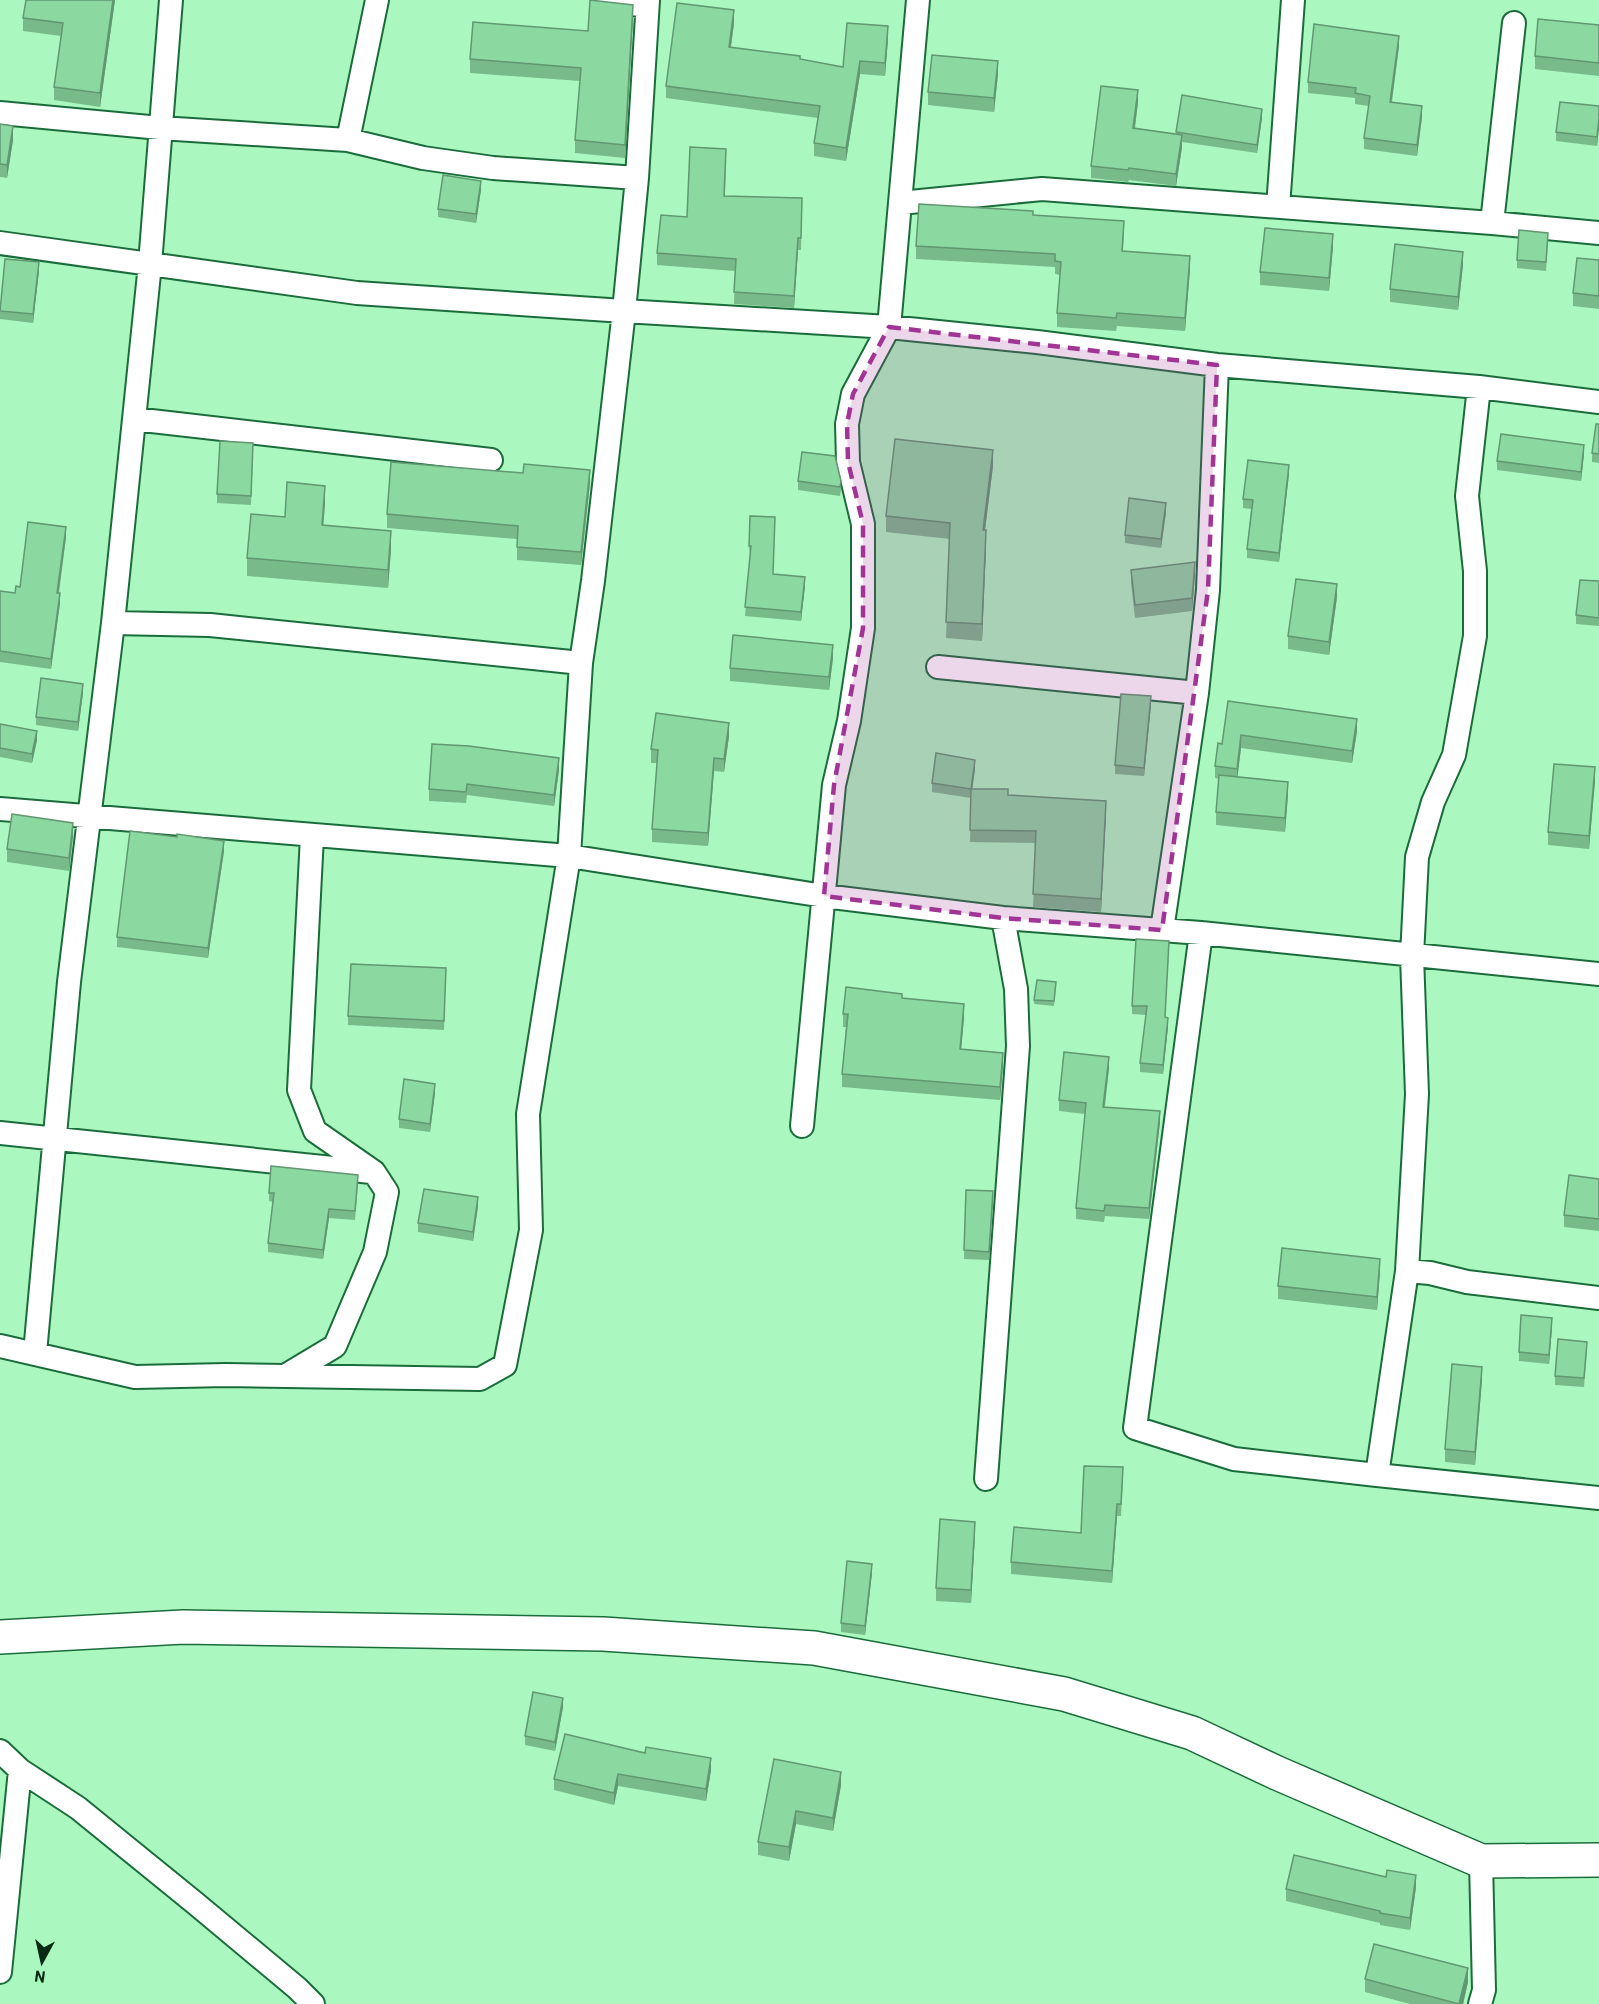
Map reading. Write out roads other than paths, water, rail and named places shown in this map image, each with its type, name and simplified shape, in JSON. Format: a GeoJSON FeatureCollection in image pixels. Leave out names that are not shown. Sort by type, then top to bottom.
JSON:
{"type":"FeatureCollection","features":[{"type":"Feature","properties":{"kind":"street"},"geometry":{"type":"LineString","coordinates":[[35,1353],[69,982],[113,623],[150,264],[171,0]]}},
{"type":"Feature","properties":{"kind":"street"},"geometry":{"type":"LineString","coordinates":[[348,140],[377,0]]}},
{"type":"Feature","properties":{"kind":"street"},"geometry":{"type":"LineString","coordinates":[[0,1346],[135,1377],[284,1376],[480,1379],[505,1365],[531,1230],[528,1114],[569,856],[581,663],[593,581],[637,178],[647,3],[603,0]]}},
{"type":"Feature","properties":{"kind":"street"},"geometry":{"type":"LineString","coordinates":[[802,1126],[834,785],[849,721],[863,628],[864,524],[848,462],[847,424],[853,394],[889,327],[918,0]]}},
{"type":"Feature","properties":{"kind":"street"},"geometry":{"type":"LineString","coordinates":[[1278,207],[1293,0]]}},
{"type":"Feature","properties":{"kind":"street"},"geometry":{"type":"LineString","coordinates":[[1491,223],[1514,23]]}},
{"type":"Feature","properties":{"kind":"street"},"geometry":{"type":"LineString","coordinates":[[0,113],[160,128],[348,140],[423,158],[493,168],[637,178]]}},
{"type":"Feature","properties":{"kind":"street"},"geometry":{"type":"LineString","coordinates":[[900,203],[1042,189],[1599,233]]}},
{"type":"Feature","properties":{"kind":"street"},"geometry":{"type":"LineString","coordinates":[[0,243],[357,293],[889,327],[1037,342],[1217,365],[1479,387],[1599,402]]}},
{"type":"Feature","properties":{"kind":"street"},"geometry":{"type":"LineString","coordinates":[[1162,930],[1197,693],[1208,590],[1217,365]]}},
{"type":"Feature","properties":{"kind":"street"},"geometry":{"type":"LineString","coordinates":[[1377,1476],[1407,1270],[1411,1218],[1417,1094],[1412,956],[1417,857],[1433,802],[1454,755],[1475,636],[1475,571],[1467,496],[1479,387]]}},
{"type":"Feature","properties":{"kind":"street"},"geometry":{"type":"LineString","coordinates":[[134,419],[490,460]]}},
{"type":"Feature","properties":{"kind":"street"},"geometry":{"type":"LineString","coordinates":[[113,623],[210,625],[581,663]]}},
{"type":"Feature","properties":{"kind":"street"},"geometry":{"type":"LineString","coordinates":[[939,667],[1197,693]]}},
{"type":"Feature","properties":{"kind":"street"},"geometry":{"type":"LineString","coordinates":[[0,809],[569,856],[824,896],[1003,918],[1201,933],[1599,974]]}},
{"type":"Feature","properties":{"kind":"street"},"geometry":{"type":"LineString","coordinates":[[284,1376],[335,1346],[375,1252],[387,1192],[374,1172],[315,1131],[299,1090],[312,836]]}},
{"type":"Feature","properties":{"kind":"street"},"geometry":{"type":"LineString","coordinates":[[986,1479],[1018,1046],[1016,989],[1003,918]]}},
{"type":"Feature","properties":{"kind":"street"},"geometry":{"type":"LineString","coordinates":[[1201,933],[1135,1428],[1234,1459],[1599,1498]]}},
{"type":"Feature","properties":{"kind":"street"},"geometry":{"type":"LineString","coordinates":[[0,1133],[374,1172]]}},
{"type":"Feature","properties":{"kind":"street"},"geometry":{"type":"LineString","coordinates":[[1407,1270],[1467,1282],[1599,1298]]}},
{"type":"Feature","properties":{"kind":"street"},"geometry":{"type":"LineString","coordinates":[[0,1637],[183,1627],[603,1634],[814,1648],[1064,1694],[1192,1733],[1277,1773],[1481,1861],[1599,1860]]}},
{"type":"Feature","properties":{"kind":"street"},"geometry":{"type":"LineString","coordinates":[[0,1751],[20,1770],[78,1808],[195,1903],[313,2004]]}},
{"type":"Feature","properties":{"kind":"street"},"geometry":{"type":"LineString","coordinates":[[0,1972],[20,1770]]}},
{"type":"Feature","properties":{"kind":"street"},"geometry":{"type":"LineString","coordinates":[[1480,2004],[1484,1990],[1481,1861]]}}]}
